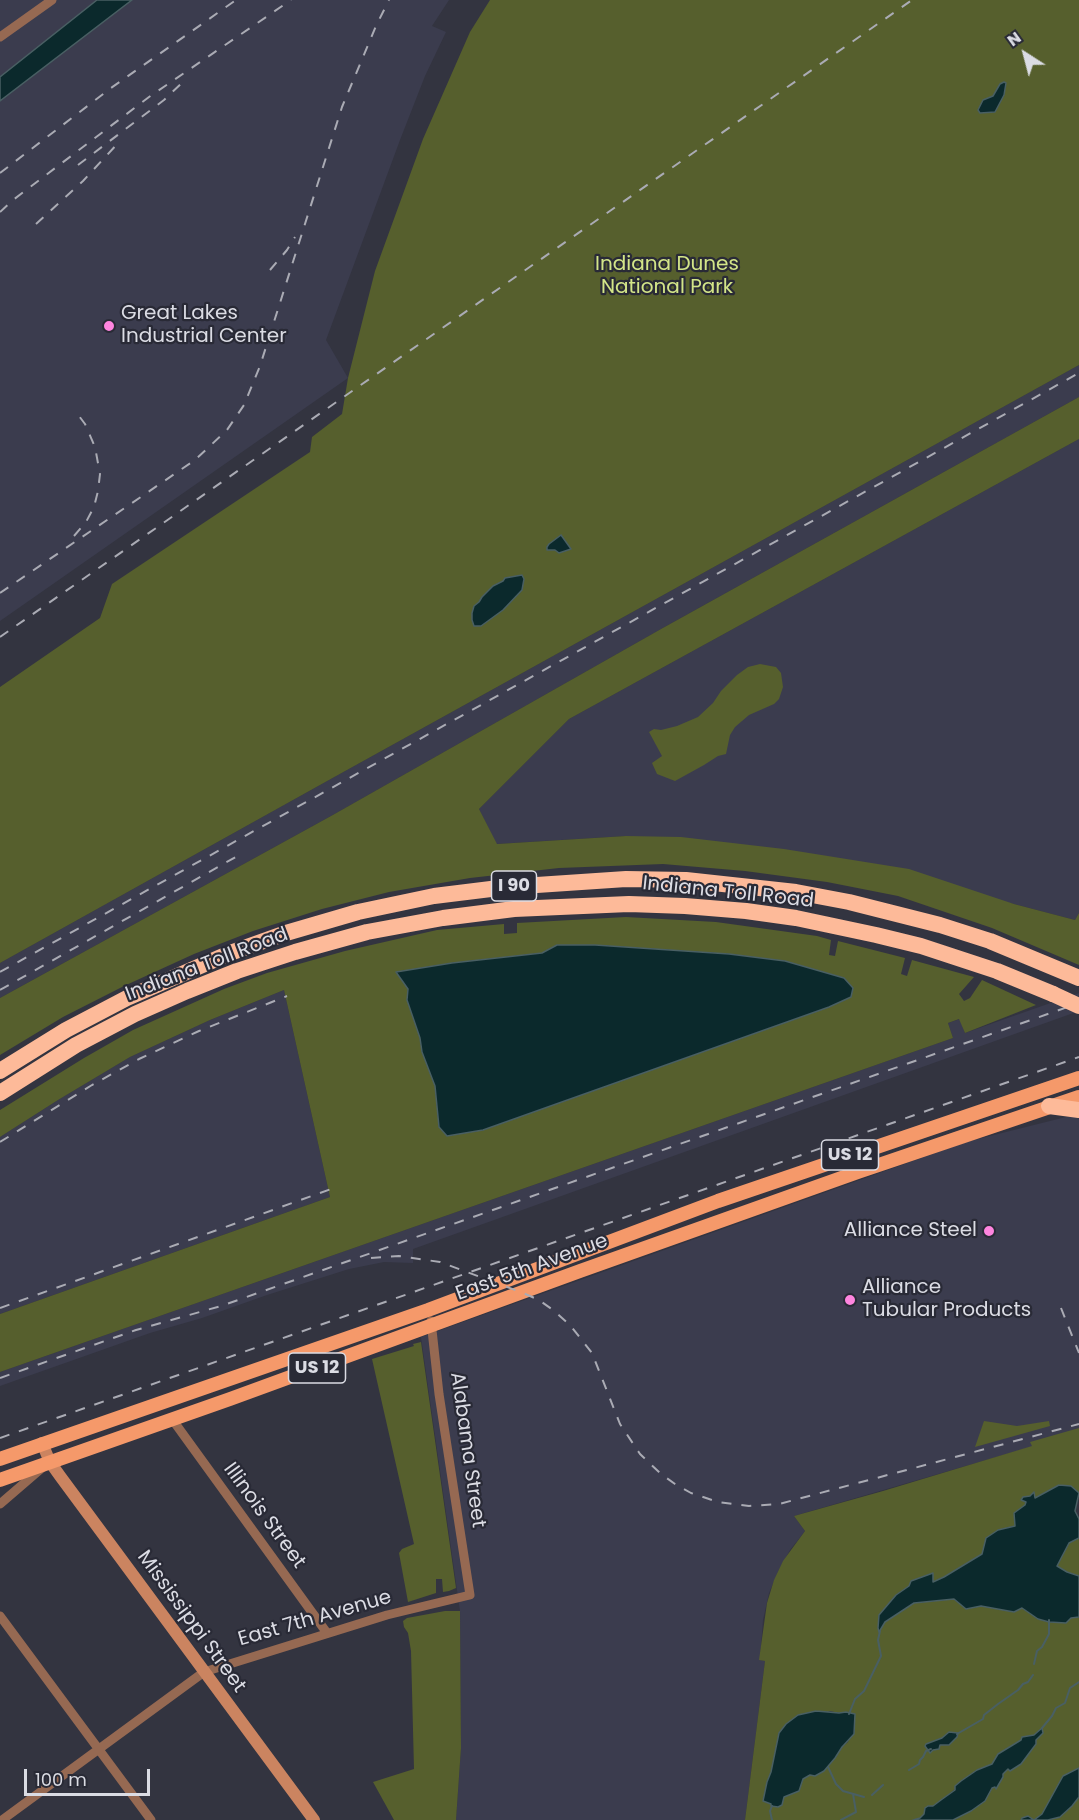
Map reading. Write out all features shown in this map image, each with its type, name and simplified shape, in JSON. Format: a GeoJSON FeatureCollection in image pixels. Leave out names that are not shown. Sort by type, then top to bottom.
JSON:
{"type":"FeatureCollection","features":[{"type":"Feature","properties":{"kind":"highway","name":"Indiana Toll Road"},"geometry":{"type":"LineString","coordinates":[[0,1071],[66,1030],[127,998],[230,953],[286,933],[358,912],[434,896],[507,887],[626,879],[686,880],[796,892],[849,902],[940,925],[990,941],[1079,978]]}},
{"type":"Feature","properties":{"kind":"highway","name":"Indiana Toll Road"},"geometry":{"type":"LineString","coordinates":[[0,1093],[76,1045],[135,1014],[237,971],[367,932],[443,918],[514,909],[629,904],[705,908],[796,918],[921,946],[997,971],[1079,1006]]}},
{"type":"Feature","properties":{"kind":"highway"},"geometry":{"type":"LineString","coordinates":[[1048,1106],[1079,1110]]}},
{"type":"Feature","properties":{"kind":"main road","name":"East 5th Avenue"},"geometry":{"type":"LineString","coordinates":[[0,1459],[428,1310],[718,1201],[1079,1078]]}},
{"type":"Feature","properties":{"kind":"main road","name":"East 5th Avenue"},"geometry":{"type":"LineString","coordinates":[[0,1480],[746,1212],[1079,1097]]}},
{"type":"Feature","properties":{"kind":"street"},"geometry":{"type":"LineString","coordinates":[[0,37],[52,0]]}},
{"type":"Feature","properties":{"kind":"street","name":"Alabama Street"},"geometry":{"type":"LineString","coordinates":[[428,1310],[470,1595]]}},
{"type":"Feature","properties":{"kind":"street","name":"Illinois Street"},"geometry":{"type":"LineString","coordinates":[[172,1419],[327,1633]]}},
{"type":"Feature","properties":{"kind":"street","name":"Mississippi Street"},"geometry":{"type":"LineString","coordinates":[[42,1443],[50,1462],[314,1820]]}},
{"type":"Feature","properties":{"kind":"street"},"geometry":{"type":"LineString","coordinates":[[0,1504],[50,1462]]}},
{"type":"Feature","properties":{"kind":"street","name":"East 7th Avenue"},"geometry":{"type":"LineString","coordinates":[[2,1820],[204,1672],[387,1615],[470,1595]]}},
{"type":"Feature","properties":{"kind":"street"},"geometry":{"type":"LineString","coordinates":[[0,1616],[151,1820]]}},
{"type":"Feature","properties":{"kind":"shaded area"},"geometry":{"type":"Polygon","coordinates":[[[0,0],[449,0],[432,26],[446,32],[425,76],[400,140],[326,340],[348,378],[0,621],[0,0]]]}},
{"type":"Feature","properties":{"kind":"shaded area"},"geometry":{"type":"Polygon","coordinates":[[[97,0],[132,0],[0,101],[0,77],[97,0]]]}},
{"type":"Feature","properties":{"kind":"shaded area"},"geometry":{"type":"Polygon","coordinates":[[[1006,83],[1004,95],[995,112],[980,113],[978,110],[983,100],[993,96],[1000,84],[1006,83]]]}},
{"type":"Feature","properties":{"kind":"shaded area"},"geometry":{"type":"Polygon","coordinates":[[[1079,365],[1079,397],[661,629],[331,816],[0,998],[0,963],[1079,365]]]}},
{"type":"Feature","properties":{"kind":"shaded area"},"geometry":{"type":"Polygon","coordinates":[[[1079,439],[1079,913],[1075,920],[1014,904],[626,836],[496,844],[479,809],[569,719],[1079,439]]]}},
{"type":"Feature","properties":{"kind":"shaded area"},"geometry":{"type":"Polygon","coordinates":[[[561,535],[571,549],[559,553],[555,550],[547,550],[549,544],[561,535]]]}},
{"type":"Feature","properties":{"kind":"shaded area"},"geometry":{"type":"Polygon","coordinates":[[[522,575],[524,579],[522,590],[503,610],[481,626],[474,626],[472,613],[474,606],[482,597],[505,578],[522,575]]]}},
{"type":"Feature","properties":{"kind":"shaded area"},"geometry":{"type":"Polygon","coordinates":[[[557,945],[595,945],[729,954],[785,961],[844,978],[853,988],[851,997],[829,1007],[483,1130],[447,1136],[439,1127],[435,1086],[422,1052],[420,1038],[407,1000],[408,989],[396,972],[542,953],[557,945]]]}},
{"type":"Feature","properties":{"kind":"shaded area"},"geometry":{"type":"Polygon","coordinates":[[[284,990],[330,1197],[0,1314],[0,1137],[130,1057],[210,1020],[284,990]]]}},
{"type":"Feature","properties":{"kind":"shaded area"},"geometry":{"type":"Polygon","coordinates":[[[1079,993],[1079,1011],[413,1249],[413,1263],[384,1262],[349,1269],[150,1333],[0,1386],[0,1372],[953,1038],[948,1023],[960,1019],[965,1033],[1079,993]]]}},
{"type":"Feature","properties":{"kind":"shaded area"},"geometry":{"type":"Polygon","coordinates":[[[1079,1116],[1079,1433],[794,1516],[805,1531],[790,1550],[779,1570],[769,1593],[763,1620],[760,1660],[765,1661],[745,1820],[456,1820],[461,1748],[460,1611],[421,1337],[966,1142],[1066,1117],[1079,1116]]]}},
{"type":"Feature","properties":{"kind":"shaded area"},"geometry":{"type":"Polygon","coordinates":[[[1059,1485],[1071,1486],[1079,1493],[1075,1511],[1079,1519],[1079,1538],[1069,1543],[1057,1566],[1079,1576],[1079,1617],[1071,1618],[1066,1623],[1049,1622],[1038,1619],[1022,1608],[1014,1612],[981,1606],[966,1609],[954,1599],[914,1603],[885,1622],[879,1632],[879,1615],[896,1595],[909,1586],[911,1581],[933,1573],[933,1582],[982,1554],[986,1538],[998,1530],[1015,1526],[1014,1513],[1025,1505],[1026,1502],[1021,1500],[1023,1497],[1030,1496],[1034,1492],[1035,1498],[1059,1485]]]}},
{"type":"Feature","properties":{"kind":"shaded area"},"geometry":{"type":"Polygon","coordinates":[[[816,1711],[855,1714],[854,1734],[824,1771],[803,1779],[799,1791],[784,1797],[782,1805],[771,1806],[763,1801],[779,1733],[798,1715],[816,1711]]]}},
{"type":"Feature","properties":{"kind":"shaded area"},"geometry":{"type":"Polygon","coordinates":[[[1042,1728],[1043,1733],[1021,1764],[1010,1771],[1008,1769],[996,1789],[992,1788],[985,1801],[971,1811],[953,1820],[913,1820],[924,1814],[925,1808],[933,1806],[955,1790],[955,1786],[961,1781],[977,1770],[992,1764],[998,1754],[1021,1740],[1022,1737],[1034,1735],[1042,1728]]]}},
{"type":"Feature","properties":{"kind":"shaded area"},"geometry":{"type":"Polygon","coordinates":[[[949,1732],[958,1733],[957,1737],[949,1745],[940,1745],[939,1749],[930,1753],[926,1744],[942,1738],[949,1732]]]}},
{"type":"Feature","properties":{"kind":"shaded area"},"geometry":{"type":"Polygon","coordinates":[[[1079,1768],[1079,1797],[1072,1806],[1060,1817],[1034,1820],[1042,1814],[1063,1776],[1079,1768]]]}},
{"type":"Feature","properties":{"kind":"shaded area"},"geometry":{"type":"Polygon","coordinates":[[[1028,1816],[1034,1820],[1021,1820],[1028,1816]]]}},
{"type":"Feature","properties":{"kind":"green space","name":"Indiana Dunes National Park"},"geometry":{"type":"Polygon","coordinates":[[[490,0],[1079,0],[1079,365],[0,963],[0,687],[100,618],[112,584],[310,452],[312,437],[342,414],[348,378],[375,271],[423,139],[470,32],[490,0]]]}},
{"type":"Feature","properties":{"kind":"green space"},"geometry":{"type":"Polygon","coordinates":[[[1079,397],[1079,439],[569,719],[479,809],[497,844],[626,836],[681,837],[784,849],[909,869],[1014,904],[1075,920],[1079,913],[1079,965],[992,928],[898,896],[827,882],[745,871],[663,864],[559,868],[470,878],[389,892],[322,909],[253,931],[194,954],[124,986],[63,1017],[0,1055],[0,998],[331,816],[661,629],[1079,397]]]}},
{"type":"Feature","properties":{"kind":"green space"},"geometry":{"type":"Polygon","coordinates":[[[760,664],[776,667],[781,673],[783,687],[779,699],[774,704],[749,715],[735,727],[730,735],[726,754],[718,756],[675,781],[657,774],[652,763],[662,756],[649,732],[654,729],[661,730],[677,726],[698,717],[737,675],[748,667],[760,664]]]}},
{"type":"Feature","properties":{"kind":"green space"},"geometry":{"type":"Polygon","coordinates":[[[626,917],[716,922],[817,936],[831,940],[829,955],[835,956],[838,941],[905,958],[901,974],[907,976],[912,960],[974,977],[959,994],[964,1001],[970,998],[982,980],[1036,1005],[965,1033],[959,1019],[948,1023],[953,1038],[0,1372],[0,1314],[330,1197],[284,990],[210,1020],[130,1057],[0,1137],[0,1110],[133,1030],[224,989],[267,973],[345,951],[437,930],[504,924],[504,934],[517,933],[517,923],[626,917]],[[557,945],[542,953],[396,972],[408,989],[407,1000],[420,1038],[422,1052],[435,1086],[439,1127],[447,1136],[483,1130],[829,1007],[785,961],[729,954],[595,945],[557,945]]]}},
{"type":"Feature","properties":{"kind":"green space"},"geometry":{"type":"Polygon","coordinates":[[[421,1342],[456,1588],[443,1592],[442,1579],[436,1579],[436,1593],[408,1602],[399,1553],[402,1549],[414,1544],[372,1359],[421,1342]]]}},
{"type":"Feature","properties":{"kind":"green space"},"geometry":{"type":"Polygon","coordinates":[[[984,1421],[1017,1426],[1049,1421],[1050,1426],[975,1447],[984,1421]]]}},
{"type":"Feature","properties":{"kind":"green space"},"geometry":{"type":"Polygon","coordinates":[[[1079,1428],[1079,1493],[1035,1499],[1026,1503],[1015,1526],[998,1530],[982,1554],[944,1577],[932,1582],[933,1574],[896,1595],[879,1632],[885,1622],[914,1603],[954,1599],[966,1609],[981,1606],[1014,1612],[1022,1608],[1038,1619],[1049,1622],[1066,1623],[1071,1618],[1079,1617],[1079,1768],[1042,1814],[1034,1820],[1022,1818],[1021,1820],[953,1820],[985,1801],[992,1788],[1003,1778],[1003,1774],[1043,1733],[1042,1728],[1034,1735],[998,1754],[992,1764],[977,1770],[961,1781],[955,1789],[920,1818],[913,1820],[745,1820],[765,1661],[759,1660],[767,1603],[783,1561],[805,1531],[794,1516],[1032,1446],[1030,1442],[1079,1428]],[[830,1711],[779,1733],[763,1801],[782,1805],[784,1797],[801,1785],[803,1779],[835,1758],[848,1742],[855,1720],[846,1712],[830,1711]]]}},
{"type":"Feature","properties":{"kind":"green space"},"geometry":{"type":"Polygon","coordinates":[[[1079,1538],[1079,1576],[1057,1566],[1069,1543],[1079,1538]]]}},
{"type":"Feature","properties":{"kind":"green space"},"geometry":{"type":"Polygon","coordinates":[[[445,1611],[460,1611],[461,1748],[456,1820],[394,1820],[373,1782],[414,1769],[411,1651],[403,1621],[407,1618],[445,1611]]]}},
{"type":"Feature","properties":{"kind":"green space"},"geometry":{"type":"Polygon","coordinates":[[[1079,1797],[1079,1820],[1048,1820],[1060,1817],[1079,1797]]]}},
{"type":"Feature","properties":{"kind":"waterway"},"geometry":{"type":"LineString","coordinates":[[1034,1664],[1037,1651],[1049,1634],[1049,1620]]}},
{"type":"Feature","properties":{"kind":"waterway"},"geometry":{"type":"LineString","coordinates":[[849,1714],[855,1699],[864,1691],[881,1656],[878,1640],[880,1631]]}},
{"type":"Feature","properties":{"kind":"waterway"},"geometry":{"type":"LineString","coordinates":[[957,1734],[983,1719],[984,1715],[1028,1682],[1033,1675]]}},
{"type":"Feature","properties":{"kind":"waterway"},"geometry":{"type":"LineString","coordinates":[[1042,1728],[1056,1708],[1065,1703],[1070,1688],[1079,1682]]}},
{"type":"Feature","properties":{"kind":"waterway"},"geometry":{"type":"LineString","coordinates":[[909,1770],[919,1764],[926,1751],[931,1749]]}},
{"type":"Feature","properties":{"kind":"waterway"},"geometry":{"type":"LineString","coordinates":[[828,1767],[836,1784],[843,1791],[864,1797]]}},
{"type":"Feature","properties":{"kind":"waterway"},"geometry":{"type":"LineString","coordinates":[[872,1795],[883,1785]]}},
{"type":"Feature","properties":{"kind":"waterway"},"geometry":{"type":"LineString","coordinates":[[841,1820],[856,1812],[853,1794]]}},
{"type":"Feature","properties":{"kind":"waterway"},"geometry":{"type":"LineString","coordinates":[[772,1806],[770,1811],[772,1820]]}},
{"type":"Feature","properties":{"kind":"railway"},"geometry":{"type":"LineString","coordinates":[[0,173],[111,88],[236,0]]}},
{"type":"Feature","properties":{"kind":"railway"},"geometry":{"type":"LineString","coordinates":[[0,212],[149,97],[291,0]]}},
{"type":"Feature","properties":{"kind":"railway"},"geometry":{"type":"LineString","coordinates":[[0,593],[195,460],[227,430],[244,405],[260,366],[342,107],[389,0]]}},
{"type":"Feature","properties":{"kind":"railway"},"geometry":{"type":"LineString","coordinates":[[0,637],[912,0]]}},
{"type":"Feature","properties":{"kind":"railway"},"geometry":{"type":"LineString","coordinates":[[78,165],[164,100],[187,78]]}},
{"type":"Feature","properties":{"kind":"railway"},"geometry":{"type":"LineString","coordinates":[[36,224],[83,181],[120,141]]}},
{"type":"Feature","properties":{"kind":"railway"},"geometry":{"type":"LineString","coordinates":[[270,270],[295,237]]}},
{"type":"Feature","properties":{"kind":"railway"},"geometry":{"type":"LineString","coordinates":[[0,972],[1079,373]]}},
{"type":"Feature","properties":{"kind":"railway"},"geometry":{"type":"LineString","coordinates":[[74,536],[86,522],[94,507],[100,474],[95,447],[79,416]]}},
{"type":"Feature","properties":{"kind":"railway"},"geometry":{"type":"LineString","coordinates":[[0,990],[241,854]]}},
{"type":"Feature","properties":{"kind":"railway"},"geometry":{"type":"LineString","coordinates":[[0,1142],[139,1059],[199,1031],[287,996]]}},
{"type":"Feature","properties":{"kind":"railway"},"geometry":{"type":"LineString","coordinates":[[0,1378],[136,1330],[221,1306],[1079,1003]]}},
{"type":"Feature","properties":{"kind":"railway"},"geometry":{"type":"LineString","coordinates":[[0,1438],[1079,1057]]}},
{"type":"Feature","properties":{"kind":"railway"},"geometry":{"type":"LineString","coordinates":[[0,1308],[334,1188]]}},
{"type":"Feature","properties":{"kind":"railway"},"geometry":{"type":"LineString","coordinates":[[371,1258],[399,1256],[440,1262],[539,1300],[570,1325],[592,1353],[620,1424],[640,1454],[675,1484],[691,1493],[718,1502],[749,1506],[779,1504],[1079,1424]]}},
{"type":"Feature","properties":{"kind":"railway"},"geometry":{"type":"LineString","coordinates":[[1061,1308],[1079,1353]]}},
{"type":"Feature","properties":{"kind":"place","name":"Great Lakes Industrial Center"},"geometry":{"type":"Point","coordinates":[109,326]}},
{"type":"Feature","properties":{"kind":"place","name":"Alliance Steel"},"geometry":{"type":"Point","coordinates":[989,1231]}},
{"type":"Feature","properties":{"kind":"place","name":"Alliance Tubular Products"},"geometry":{"type":"Point","coordinates":[850,1300]}}]}
